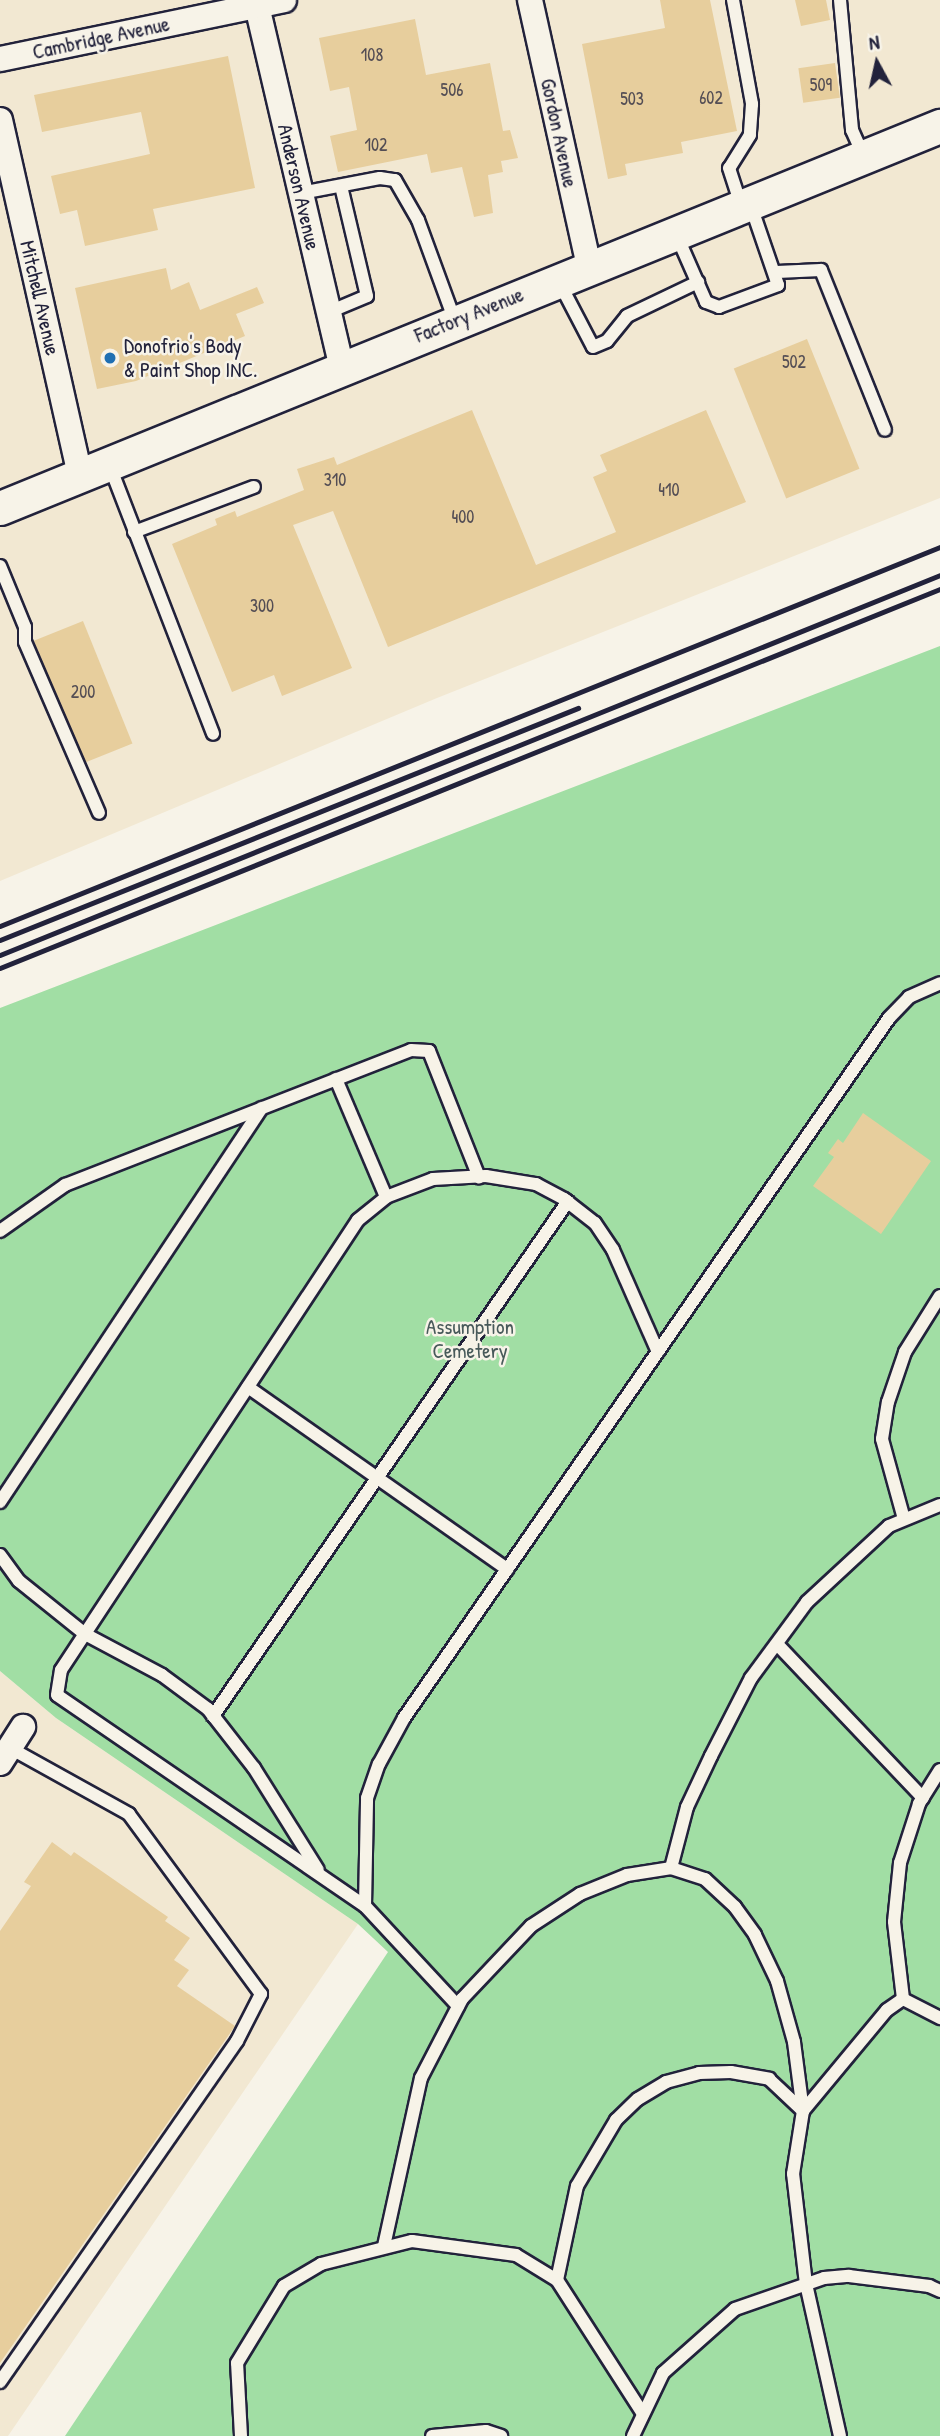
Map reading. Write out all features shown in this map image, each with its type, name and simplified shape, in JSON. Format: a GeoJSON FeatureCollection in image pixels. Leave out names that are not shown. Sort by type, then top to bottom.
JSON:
{"type":"FeatureCollection","features":[{"type":"Feature","properties":{"kind":"street","name":"Cambridge Avenue"},"geometry":{"type":"LineString","coordinates":[[0,59],[284,0]]}},
{"type":"Feature","properties":{"kind":"street","name":"Gordon Avenue"},"geometry":{"type":"LineString","coordinates":[[530,0],[589,266]]}},
{"type":"Feature","properties":{"kind":"street","name":"Anderson Avenue"},"geometry":{"type":"LineString","coordinates":[[257,6],[342,368]]}},
{"type":"Feature","properties":{"kind":"street","name":"Mitchell Avenue"},"geometry":{"type":"LineString","coordinates":[[0,120],[94,470]]}},
{"type":"Feature","properties":{"kind":"street","name":"Factory Avenue"},"geometry":{"type":"LineString","coordinates":[[0,508],[557,279],[940,126]]}},
{"type":"Feature","properties":{"kind":"street"},"geometry":{"type":"LineString","coordinates":[[5,1756],[23,1727]]}},
{"type":"Feature","properties":{"kind":"lane"},"geometry":{"type":"LineString","coordinates":[[675,232],[706,302],[719,307],[778,285],[777,272],[729,168],[750,135],[752,104],[733,0]]}},
{"type":"Feature","properties":{"kind":"lane"},"geometry":{"type":"LineString","coordinates":[[840,0],[851,121],[864,157]]}},
{"type":"Feature","properties":{"kind":"lane"},"geometry":{"type":"LineString","coordinates":[[301,194],[380,178],[395,180],[418,220],[455,321]]}},
{"type":"Feature","properties":{"kind":"lane"},"geometry":{"type":"LineString","coordinates":[[329,312],[367,296],[341,186]]}},
{"type":"Feature","properties":{"kind":"lane"},"geometry":{"type":"LineString","coordinates":[[777,272],[821,270],[886,430]]}},
{"type":"Feature","properties":{"kind":"lane"},"geometry":{"type":"LineString","coordinates":[[557,279],[584,338],[593,347],[607,341],[627,316],[698,282]]}},
{"type":"Feature","properties":{"kind":"lane"},"geometry":{"type":"LineString","coordinates":[[94,470],[134,532],[213,734]]}},
{"type":"Feature","properties":{"kind":"lane"},"geometry":{"type":"LineString","coordinates":[[134,532],[254,486]]}},
{"type":"Feature","properties":{"kind":"lane"},"geometry":{"type":"LineString","coordinates":[[0,566],[25,627],[26,642],[99,813]]}},
{"type":"Feature","properties":{"kind":"lane"},"geometry":{"type":"LineString","coordinates":[[365,1906],[367,1798],[379,1764],[404,1718],[889,1018],[909,997],[940,983]]}},
{"type":"Feature","properties":{"kind":"lane"},"geometry":{"type":"LineString","coordinates":[[0,1231],[65,1185],[411,1050],[429,1051],[479,1177]]}},
{"type":"Feature","properties":{"kind":"lane"},"geometry":{"type":"LineString","coordinates":[[336,1079],[386,1197]]}},
{"type":"Feature","properties":{"kind":"lane"},"geometry":{"type":"LineString","coordinates":[[0,1502],[263,1108]]}},
{"type":"Feature","properties":{"kind":"lane"},"geometry":{"type":"LineString","coordinates":[[458,2006],[365,1906],[57,1695],[61,1670],[358,1220],[386,1197],[433,1180],[479,1177],[536,1184],[568,1201],[595,1223],[613,1250],[657,1352]]}},
{"type":"Feature","properties":{"kind":"lane"},"geometry":{"type":"LineString","coordinates":[[213,1716],[568,1201]]}},
{"type":"Feature","properties":{"kind":"lane"},"geometry":{"type":"LineString","coordinates":[[904,1519],[882,1439],[888,1402],[905,1352],[940,1296]]}},
{"type":"Feature","properties":{"kind":"lane"},"geometry":{"type":"LineString","coordinates":[[248,1387],[508,1569]]}},
{"type":"Feature","properties":{"kind":"lane"},"geometry":{"type":"LineString","coordinates":[[671,1868],[687,1807],[711,1756],[751,1678],[807,1602],[889,1526],[940,1505]]}},
{"type":"Feature","properties":{"kind":"lane"},"geometry":{"type":"LineString","coordinates":[[0,1555],[19,1581],[85,1634],[162,1675],[213,1716],[254,1768],[322,1877]]}},
{"type":"Feature","properties":{"kind":"lane"},"geometry":{"type":"LineString","coordinates":[[777,1644],[923,1798]]}},
{"type":"Feature","properties":{"kind":"lane"},"geometry":{"type":"LineString","coordinates":[[0,2382],[237,2041],[261,1994],[129,1814],[5,1756]]}},
{"type":"Feature","properties":{"kind":"lane"},"geometry":{"type":"LineString","coordinates":[[903,1999],[894,1922],[901,1863],[923,1798],[940,1770]]}},
{"type":"Feature","properties":{"kind":"lane"},"geometry":{"type":"LineString","coordinates":[[384,2246],[421,2078],[458,2006],[531,1926],[603,1885],[627,1875],[671,1868],[705,1878],[755,1935],[778,1981],[794,2042],[803,2111],[793,2174],[806,2284],[840,2436]]}},
{"type":"Feature","properties":{"kind":"lane"},"geometry":{"type":"LineString","coordinates":[[903,1999],[940,2018]]}},
{"type":"Feature","properties":{"kind":"lane"},"geometry":{"type":"LineString","coordinates":[[803,2111],[887,2010],[903,1999]]}},
{"type":"Feature","properties":{"kind":"lane"},"geometry":{"type":"LineString","coordinates":[[557,2280],[577,2186],[617,2120],[638,2099],[666,2082],[699,2073],[731,2072],[769,2079],[803,2111]]}},
{"type":"Feature","properties":{"kind":"lane"},"geometry":{"type":"LineString","coordinates":[[241,2436],[237,2363],[284,2286],[321,2264],[412,2241],[516,2255],[557,2280],[643,2414]]}},
{"type":"Feature","properties":{"kind":"lane"},"geometry":{"type":"LineString","coordinates":[[633,2436],[663,2373],[735,2309],[806,2284],[849,2276],[929,2286],[940,2291]]}},
{"type":"Feature","properties":{"kind":"lane"},"geometry":{"type":"LineString","coordinates":[[432,2436],[486,2431],[500,2436]]}},
{"type":"Feature","properties":{"kind":"shaded area"},"geometry":{"type":"Polygon","coordinates":[[[0,0],[940,0],[940,498],[437,698],[0,881],[0,0]]]}},
{"type":"Feature","properties":{"kind":"shaded area"},"geometry":{"type":"Polygon","coordinates":[[[0,1671],[56,1718],[358,1924],[8,2436],[0,2436],[0,1671]]]}},
{"type":"Feature","properties":{"kind":"green space","name":"Assumption Cemetery"},"geometry":{"type":"Polygon","coordinates":[[[940,646],[940,2436],[65,2436],[388,1952],[358,1924],[56,1718],[0,1671],[0,1008],[940,646]]]}},
{"type":"Feature","properties":{"kind":"building"},"geometry":{"type":"Polygon","coordinates":[[[660,0],[710,0],[737,131],[681,142],[683,153],[625,164],[627,175],[608,179],[582,44],[665,28],[660,0]]]}},
{"type":"Feature","properties":{"kind":"building"},"geometry":{"type":"Polygon","coordinates":[[[795,0],[826,0],[830,20],[801,26],[795,0]]]}},
{"type":"Feature","properties":{"kind":"building"},"geometry":{"type":"Polygon","coordinates":[[[415,19],[426,75],[490,63],[503,131],[510,130],[518,158],[501,161],[503,172],[488,175],[493,213],[474,217],[462,167],[431,173],[427,154],[338,172],[330,136],[357,130],[349,87],[330,91],[319,38],[415,19]]]}},
{"type":"Feature","properties":{"kind":"building"},"geometry":{"type":"Polygon","coordinates":[[[228,56],[255,188],[153,209],[158,230],[85,246],[77,210],[60,214],[51,176],[150,154],[141,112],[42,132],[34,95],[228,56]]]}},
{"type":"Feature","properties":{"kind":"building"},"geometry":{"type":"Polygon","coordinates":[[[835,63],[840,98],[803,103],[798,68],[835,63]]]}},
{"type":"Feature","properties":{"kind":"building"},"geometry":{"type":"Polygon","coordinates":[[[166,268],[171,290],[189,282],[200,310],[257,287],[264,303],[236,314],[245,336],[136,381],[97,389],[75,288],[166,268]]]}},
{"type":"Feature","properties":{"kind":"building"},"geometry":{"type":"Polygon","coordinates":[[[807,339],[859,469],[786,498],[734,369],[807,339]]]}},
{"type":"Feature","properties":{"kind":"building"},"geometry":{"type":"Polygon","coordinates":[[[472,410],[536,565],[616,532],[593,477],[607,471],[600,455],[706,410],[746,502],[388,647],[333,511],[293,525],[352,668],[282,696],[274,675],[232,692],[172,544],[217,525],[215,519],[235,511],[237,517],[304,490],[297,469],[334,457],[337,465],[472,410]]]}},
{"type":"Feature","properties":{"kind":"building"},"geometry":{"type":"Polygon","coordinates":[[[83,621],[132,743],[83,763],[34,641],[83,621]]]}},
{"type":"Feature","properties":{"kind":"building"},"geometry":{"type":"Polygon","coordinates":[[[863,1113],[931,1161],[881,1234],[813,1186],[834,1157],[828,1153],[838,1139],[843,1143],[863,1113]]]}},
{"type":"Feature","properties":{"kind":"building"},"geometry":{"type":"Polygon","coordinates":[[[52,1842],[71,1856],[74,1852],[168,1917],[165,1921],[190,1938],[174,1960],[189,1970],[177,1986],[235,2026],[0,2363],[0,1931],[31,1886],[24,1882],[52,1842]]]}},
{"type":"Feature","properties":{"kind":"railway"},"geometry":{"type":"LineString","coordinates":[[0,926],[940,547]]}},
{"type":"Feature","properties":{"kind":"railway"},"geometry":{"type":"LineString","coordinates":[[0,955],[940,575]]}},
{"type":"Feature","properties":{"kind":"railway"},"geometry":{"type":"LineString","coordinates":[[0,968],[940,589]]}},
{"type":"Feature","properties":{"kind":"railway"},"geometry":{"type":"LineString","coordinates":[[0,940],[578,708]]}},
{"type":"Feature","properties":{"kind":"place","name":"Donofrio's Body & Paint Shop INC."},"geometry":{"type":"Point","coordinates":[110,358]}}]}
